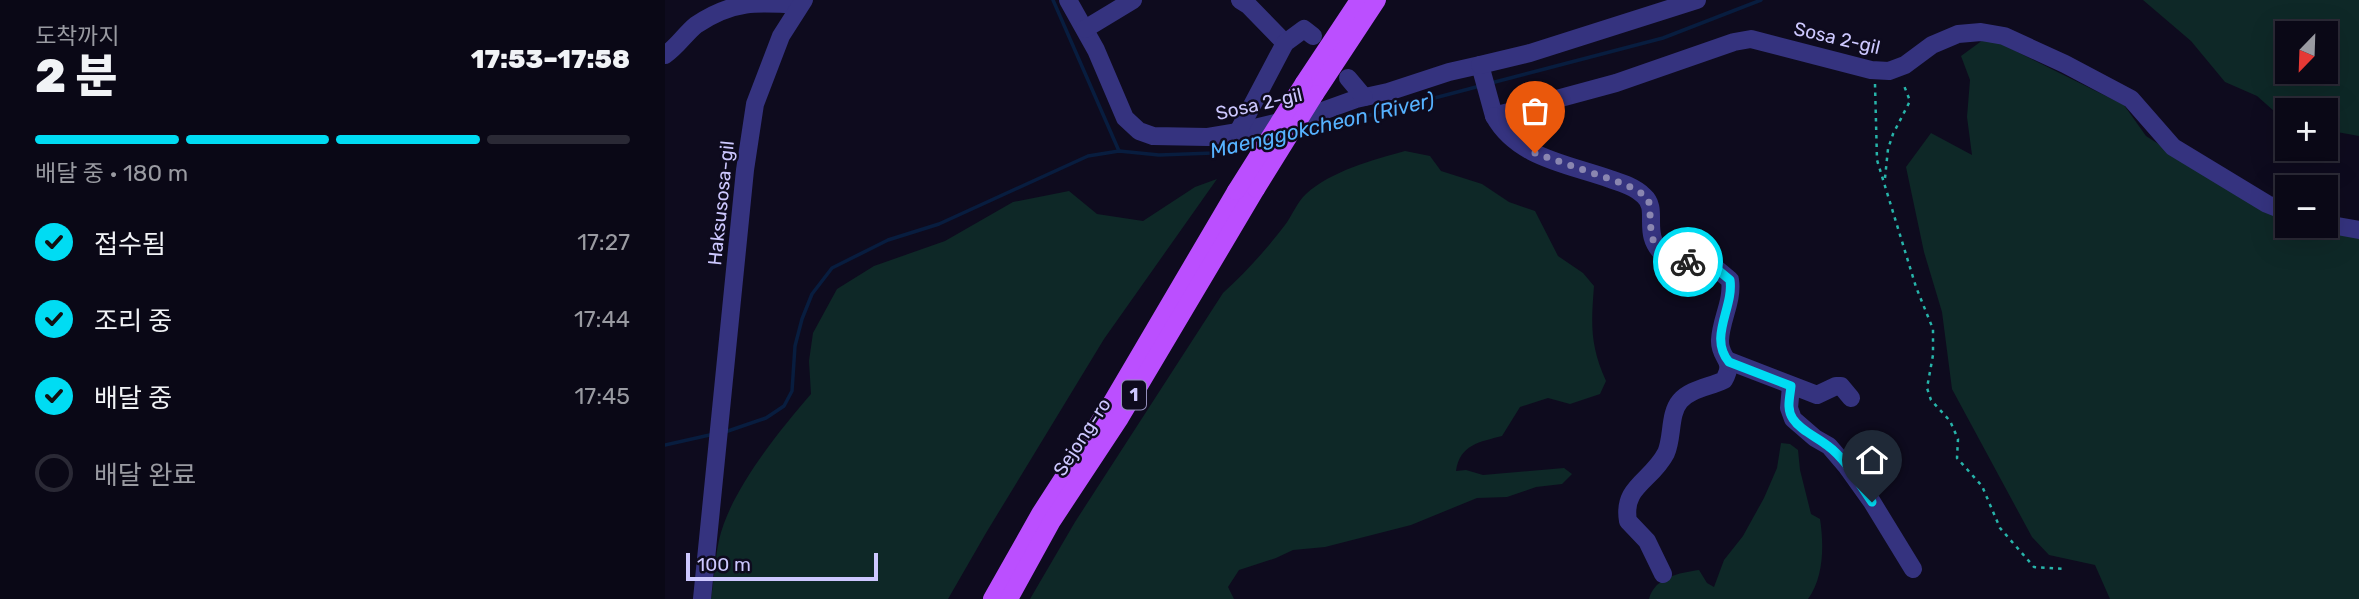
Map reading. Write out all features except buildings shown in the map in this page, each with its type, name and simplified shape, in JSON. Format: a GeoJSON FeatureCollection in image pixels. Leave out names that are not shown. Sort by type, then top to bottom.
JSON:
{"type":"FeatureCollection","features":[{"type":"Feature","properties":{"kind":"main road","name":"1"},"geometry":{"type":"LineString","coordinates":[[1310,88],[1359,0]]}},
{"type":"Feature","properties":{"kind":"main road","name":"1"},"geometry":{"type":"LineString","coordinates":[[1310,88],[1377,0]]}},
{"type":"Feature","properties":{"kind":"main road","name":"Sejong-ro"},"geometry":{"type":"LineString","coordinates":[[1009,599],[1052,521],[1120,418],[1257,189],[1310,88]]}},
{"type":"Feature","properties":{"kind":"main road","name":"Sejong-ro"},"geometry":{"type":"LineString","coordinates":[[992,599],[1040,514],[1109,407],[1235,191],[1310,88]]}},
{"type":"Feature","properties":{"kind":"street","name":"Sosa 2-gil"},"geometry":{"type":"LineString","coordinates":[[1068,0],[1097,50],[1125,118],[1139,131],[1167,137],[1208,137],[1317,113],[1449,72],[1481,69],[1697,0]]}},
{"type":"Feature","properties":{"kind":"street"},"geometry":{"type":"LineString","coordinates":[[1085,29],[1133,0]]}},
{"type":"Feature","properties":{"kind":"street"},"geometry":{"type":"LineString","coordinates":[[1246,2],[1285,43]]}},
{"type":"Feature","properties":{"kind":"street","name":"Haksusosa-gil"},"geometry":{"type":"LineString","coordinates":[[665,55],[695,26],[738,4],[802,3]]}},
{"type":"Feature","properties":{"kind":"street","name":"Haksusosa-gil"},"geometry":{"type":"LineString","coordinates":[[702,599],[745,170],[755,104],[781,36],[802,3]]}},
{"type":"Feature","properties":{"kind":"street"},"geometry":{"type":"LineString","coordinates":[[1238,132],[1285,43],[1304,29],[1313,36]]}},
{"type":"Feature","properties":{"kind":"street","name":"Sosa 2-gil"},"geometry":{"type":"LineString","coordinates":[[1494,113],[1616,83],[1734,42],[1751,39],[1875,70],[1889,71],[1905,65],[1932,45],[1958,34],[1981,32],[2004,36],[2131,99],[2173,147],[2275,207]]}},
{"type":"Feature","properties":{"kind":"street"},"geometry":{"type":"LineString","coordinates":[[1481,69],[1501,128],[1519,146],[1559,163],[1627,185],[1646,198],[1650,205],[1652,241],[1664,255],[1718,270],[1730,280],[1732,290],[1720,337],[1720,346],[1729,362],[1729,371],[1724,380],[1688,394],[1680,400],[1675,408],[1666,453],[1656,470],[1627,500],[1628,521],[1647,541],[1663,575]]}},
{"type":"Feature","properties":{"kind":"street"},"geometry":{"type":"LineString","coordinates":[[1348,78],[1364,97]]}},
{"type":"Feature","properties":{"kind":"street"},"geometry":{"type":"LineString","coordinates":[[2338,226],[2359,230]]}},
{"type":"Feature","properties":{"kind":"street"},"geometry":{"type":"LineString","coordinates":[[1729,362],[1817,395],[1841,386],[1851,398]]}},
{"type":"Feature","properties":{"kind":"street"},"geometry":{"type":"LineString","coordinates":[[1791,386],[1789,408],[1793,419],[1829,446],[1847,467],[1913,569]]}},
{"type":"Feature","properties":{"kind":"path"},"geometry":{"type":"LineString","coordinates":[[1885,181],[1888,149],[1910,101],[1897,68]]}},
{"type":"Feature","properties":{"kind":"path"},"geometry":{"type":"LineString","coordinates":[[1875,70],[1877,160],[1916,288],[1933,329],[1933,355],[1927,388],[1931,400],[1950,421],[1958,439],[1957,457],[1982,486],[2000,528],[2034,567],[2065,569]]}},
{"type":"Feature","properties":{"kind":"green space"},"geometry":{"type":"Polygon","coordinates":[[[2143,0],[2359,0],[2359,136],[2338,132],[2338,98],[2275,98],[2275,112],[2257,96],[2225,82],[2191,41],[2143,0]]]}},
{"type":"Feature","properties":{"kind":"green space"},"geometry":{"type":"Polygon","coordinates":[[[1987,37],[2124,105],[2146,136],[2213,179],[2275,213],[2275,238],[2338,238],[2338,233],[2359,237],[2359,599],[2110,599],[2095,565],[2049,555],[2032,537],[1952,389],[1942,312],[1924,252],[1906,167],[1931,133],[1972,155],[1967,117],[1970,80],[1961,56],[1987,37]]]}},
{"type":"Feature","properties":{"kind":"green space"},"geometry":{"type":"Polygon","coordinates":[[[1405,151],[1430,156],[1441,171],[1482,184],[1509,202],[1535,211],[1558,256],[1583,273],[1594,286],[1593,335],[1606,381],[1600,394],[1570,404],[1548,398],[1520,407],[1502,436],[1472,446],[1462,455],[1456,471],[1466,470],[1483,475],[1564,468],[1572,474],[1562,484],[1536,487],[1507,497],[1477,498],[1411,525],[1325,547],[1293,550],[1239,570],[1228,587],[1234,599],[1030,599],[1075,522],[1223,293],[1271,243],[1303,197],[1316,186],[1340,173],[1405,151]]]}},
{"type":"Feature","properties":{"kind":"green space"},"geometry":{"type":"Polygon","coordinates":[[[1217,179],[1104,339],[948,599],[711,599],[719,540],[725,521],[757,462],[811,394],[809,361],[813,333],[837,289],[874,266],[945,241],[1013,202],[1069,191],[1097,214],[1143,221],[1195,187],[1217,179]]]}},
{"type":"Feature","properties":{"kind":"green space"},"geometry":{"type":"Polygon","coordinates":[[[1781,443],[1790,444],[1798,450],[1811,514],[1820,519],[1820,571],[1808,599],[1649,599],[1662,581],[1691,571],[1699,570],[1707,583],[1714,587],[1724,560],[1743,536],[1764,498],[1777,468],[1781,443]]]}},
{"type":"Feature","properties":{"kind":"waterway"},"geometry":{"type":"LineString","coordinates":[[1053,0],[1119,151]]}},
{"type":"Feature","properties":{"kind":"waterway","name":"Maenggokcheon (River)"},"geometry":{"type":"LineString","coordinates":[[1491,83],[1663,38],[1761,0]]}},
{"type":"Feature","properties":{"kind":"waterway","name":"Maenggokcheon (River)"},"geometry":{"type":"LineString","coordinates":[[1298,134],[1480,86]]}},
{"type":"Feature","properties":{"kind":"waterway","name":"Maenggokcheon (River)"},"geometry":{"type":"LineString","coordinates":[[725,432],[766,418],[784,406],[792,391],[795,346],[802,319],[812,294],[832,268],[888,240],[939,224],[1088,156],[1119,151],[1159,155],[1213,153],[1259,143]]}},
{"type":"Feature","properties":{"kind":"waterway","name":"Maenggokcheon (River)"},"geometry":{"type":"LineString","coordinates":[[665,445],[714,434]]}},
{"type":"Feature","properties":{"kind":"way so far"},"geometry":{"type":"LineString","coordinates":[[1535,153],[1627,185],[1640,193],[1650,205],[1650,231],[1657,249],[1664,255],[1688,262]]}},
{"type":"Feature","properties":{"kind":"route"},"geometry":{"type":"LineString","coordinates":[[1688,262],[1718,270],[1730,280],[1732,290],[1720,337],[1723,355],[1729,362],[1791,386],[1789,408],[1793,419],[1829,446],[1872,502]]}}]}
